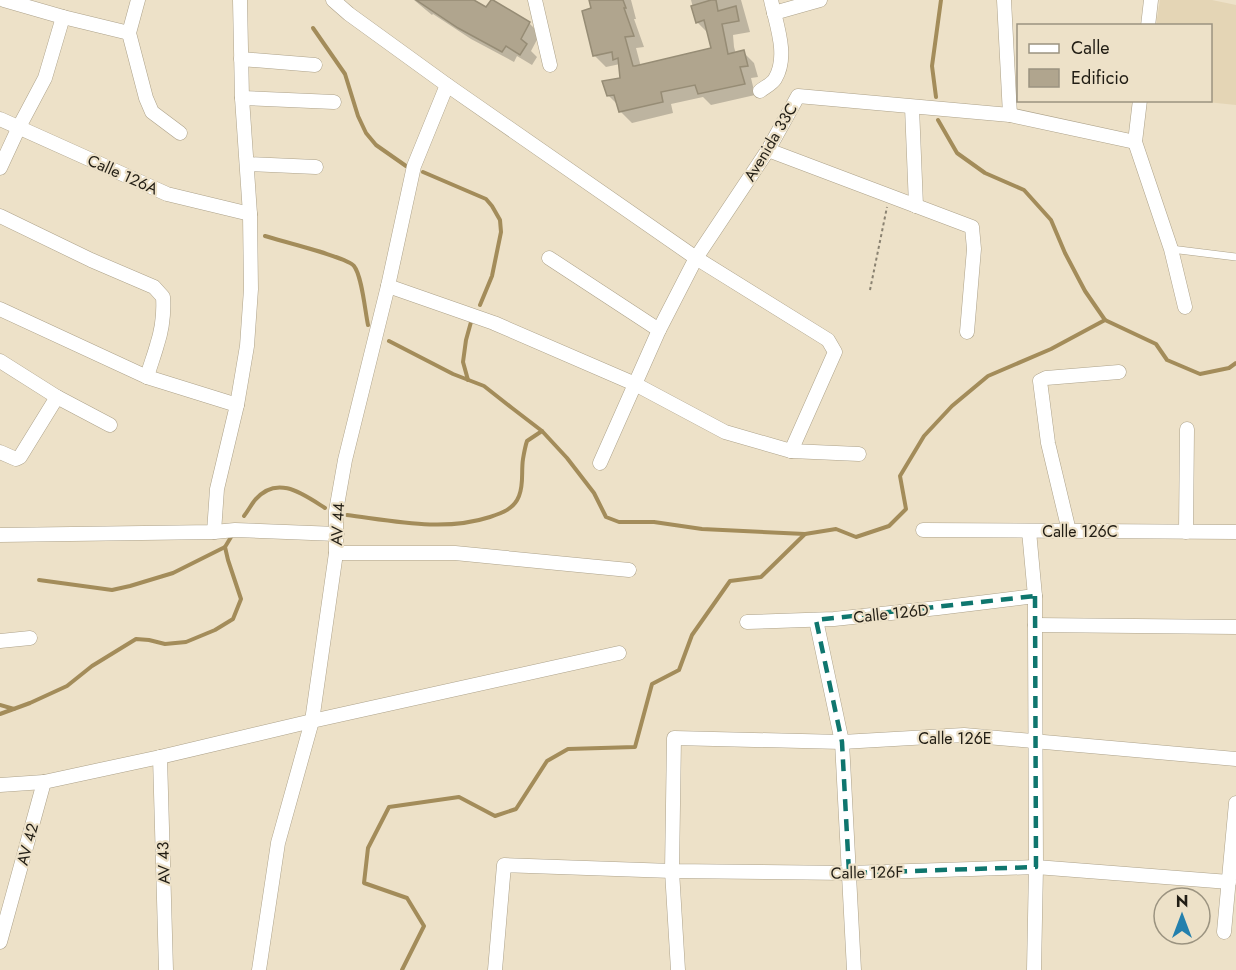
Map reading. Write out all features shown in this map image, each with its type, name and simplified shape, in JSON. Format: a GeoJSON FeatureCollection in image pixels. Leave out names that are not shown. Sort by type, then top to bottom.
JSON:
{"type":"FeatureCollection","features":[{"type":"Feature","properties":{"kind":"street"},"geometry":{"type":"LineString","coordinates":[[4,0],[129,33]]}},
{"type":"Feature","properties":{"kind":"street"},"geometry":{"type":"LineString","coordinates":[[138,0],[129,33],[146,98],[152,112],[180,134]]}},
{"type":"Feature","properties":{"kind":"street"},"geometry":{"type":"LineString","coordinates":[[214,532],[217,489],[237,405],[247,346],[251,289],[250,214],[242,98],[240,0]]}},
{"type":"Feature","properties":{"kind":"street"},"geometry":{"type":"LineString","coordinates":[[333,0],[447,85],[696,258],[828,340],[835,352],[791,451]]}},
{"type":"Feature","properties":{"kind":"street"},"geometry":{"type":"LineString","coordinates":[[760,91],[774,81],[781,65],[781,46],[772,6],[820,0]]}},
{"type":"Feature","properties":{"kind":"street"},"geometry":{"type":"LineString","coordinates":[[1004,0],[1010,115]]}},
{"type":"Feature","properties":{"kind":"street"},"geometry":{"type":"LineString","coordinates":[[1148,24],[1151,0]]}},
{"type":"Feature","properties":{"kind":"street"},"geometry":{"type":"LineString","coordinates":[[533,2],[550,65]]}},
{"type":"Feature","properties":{"kind":"street"},"geometry":{"type":"LineString","coordinates":[[0,168],[45,78],[63,17]]}},
{"type":"Feature","properties":{"kind":"street"},"geometry":{"type":"LineString","coordinates":[[241,59],[315,66]]}},
{"type":"Feature","properties":{"kind":"street","name":"AV 44"},"geometry":{"type":"LineString","coordinates":[[259,970],[278,843],[312,721],[336,553],[336,511],[345,460],[388,286],[414,166],[447,85]]}},
{"type":"Feature","properties":{"kind":"street","name":"Avenida 33C"},"geometry":{"type":"LineString","coordinates":[[600,463],[659,330],[696,258],[768,150],[798,96],[1010,115],[1135,142]]}},
{"type":"Feature","properties":{"kind":"street"},"geometry":{"type":"LineString","coordinates":[[242,98],[334,102]]}},
{"type":"Feature","properties":{"kind":"street"},"geometry":{"type":"LineString","coordinates":[[1140,102],[1135,142],[1171,249],[1185,307]]}},
{"type":"Feature","properties":{"kind":"street"},"geometry":{"type":"LineString","coordinates":[[912,107],[916,206]]}},
{"type":"Feature","properties":{"kind":"street","name":"Calle 126A"},"geometry":{"type":"LineString","coordinates":[[0,119],[168,194],[250,214]]}},
{"type":"Feature","properties":{"kind":"street"},"geometry":{"type":"LineString","coordinates":[[768,150],[972,227],[974,249],[966,332]]}},
{"type":"Feature","properties":{"kind":"street"},"geometry":{"type":"LineString","coordinates":[[247,164],[316,167]]}},
{"type":"Feature","properties":{"kind":"street"},"geometry":{"type":"LineString","coordinates":[[0,216],[91,260],[154,287],[163,297],[163,314],[158,343],[147,377]]}},
{"type":"Feature","properties":{"kind":"street"},"geometry":{"type":"LineString","coordinates":[[549,258],[659,330]]}},
{"type":"Feature","properties":{"kind":"street"},"geometry":{"type":"LineString","coordinates":[[388,286],[494,323],[635,384],[725,432],[791,451],[859,454]]}},
{"type":"Feature","properties":{"kind":"street"},"geometry":{"type":"LineString","coordinates":[[2,315],[147,377],[237,405]]}},
{"type":"Feature","properties":{"kind":"street"},"geometry":{"type":"LineString","coordinates":[[0,361],[57,397],[110,425]]}},
{"type":"Feature","properties":{"kind":"street"},"geometry":{"type":"LineString","coordinates":[[1070,531],[1048,443],[1040,381],[1046,378],[1119,372]]}},
{"type":"Feature","properties":{"kind":"street"},"geometry":{"type":"LineString","coordinates":[[0,452],[16,459],[20,457],[57,397]]}},
{"type":"Feature","properties":{"kind":"street"},"geometry":{"type":"LineString","coordinates":[[1186,532],[1187,429]]}},
{"type":"Feature","properties":{"kind":"street"},"geometry":{"type":"LineString","coordinates":[[0,535],[235,530],[337,534]]}},
{"type":"Feature","properties":{"kind":"street","name":"Calle 126C"},"geometry":{"type":"LineString","coordinates":[[923,530],[1236,532]]}},
{"type":"Feature","properties":{"kind":"street"},"geometry":{"type":"LineString","coordinates":[[1029,531],[1035,596],[1034,970]]}},
{"type":"Feature","properties":{"kind":"street"},"geometry":{"type":"LineString","coordinates":[[336,553],[454,553],[629,570]]}},
{"type":"Feature","properties":{"kind":"street","name":"Calle 126D"},"geometry":{"type":"LineString","coordinates":[[747,622],[816,620],[1035,596]]}},
{"type":"Feature","properties":{"kind":"street"},"geometry":{"type":"LineString","coordinates":[[816,620],[842,742],[854,970]]}},
{"type":"Feature","properties":{"kind":"street"},"geometry":{"type":"LineString","coordinates":[[1035,625],[1236,627]]}},
{"type":"Feature","properties":{"kind":"street"},"geometry":{"type":"LineString","coordinates":[[0,641],[30,639]]}},
{"type":"Feature","properties":{"kind":"street"},"geometry":{"type":"LineString","coordinates":[[0,785],[44,782],[619,653]]}},
{"type":"Feature","properties":{"kind":"street","name":"Calle 126E"},"geometry":{"type":"LineString","coordinates":[[672,871],[674,738],[842,742],[964,735],[1236,759]]}},
{"type":"Feature","properties":{"kind":"street","name":"AV 43"},"geometry":{"type":"LineString","coordinates":[[160,757],[166,970]]}},
{"type":"Feature","properties":{"kind":"street","name":"AV 42"},"geometry":{"type":"LineString","coordinates":[[0,942],[44,782]]}},
{"type":"Feature","properties":{"kind":"street"},"geometry":{"type":"LineString","coordinates":[[1224,932],[1236,802]]}},
{"type":"Feature","properties":{"kind":"street","name":"Calle 126F"},"geometry":{"type":"LineString","coordinates":[[495,970],[504,865],[672,871],[849,873],[1036,867],[1229,882]]}},
{"type":"Feature","properties":{"kind":"street"},"geometry":{"type":"LineString","coordinates":[[672,871],[678,970]]}},
{"type":"Feature","properties":{"kind":"lane"},"geometry":{"type":"LineString","coordinates":[[1171,249],[1236,257]]}},
{"type":"Feature","properties":{"kind":"path"},"geometry":{"type":"LineString","coordinates":[[870,290],[889,196]]}},
{"type":"Feature","properties":{"kind":"highlighted area"},"geometry":{"type":"Polygon","coordinates":[[[1035,596],[1036,867],[849,873],[842,742],[816,620],[1035,596]]]}},
{"type":"Feature","properties":{"kind":"shaded area"},"geometry":{"type":"Polygon","coordinates":[[[1160,0],[1212,0],[1236,5],[1236,105],[1207,102],[1212,102],[1212,24],[1156,24],[1160,0]]]}},
{"type":"Feature","properties":{"kind":"building"},"geometry":{"type":"Polygon","coordinates":[[[416,0],[474,0],[486,7],[493,0],[530,22],[521,39],[527,44],[520,55],[506,46],[502,52],[458,28],[416,0]]]}},
{"type":"Feature","properties":{"kind":"building"},"geometry":{"type":"Polygon","coordinates":[[[589,0],[623,0],[634,36],[625,37],[633,66],[711,48],[704,20],[696,23],[691,6],[716,0],[718,11],[736,6],[739,21],[722,24],[728,54],[744,50],[748,66],[740,67],[745,84],[698,94],[695,85],[661,92],[663,102],[619,112],[614,95],[607,96],[602,81],[620,78],[618,58],[613,60],[612,52],[593,56],[582,11],[591,8],[589,0]]]}},
{"type":"Feature","properties":{"kind":"waterway"},"geometry":{"type":"LineString","coordinates":[[936,97],[932,66],[941,0]]}},
{"type":"Feature","properties":{"kind":"waterway"},"geometry":{"type":"LineString","coordinates":[[313,28],[345,74],[358,116],[366,133],[376,145],[406,166]]}},
{"type":"Feature","properties":{"kind":"waterway"},"geometry":{"type":"LineString","coordinates":[[938,120],[957,153],[985,173],[1024,190],[1051,220],[1085,291],[1105,320]]}},
{"type":"Feature","properties":{"kind":"waterway"},"geometry":{"type":"LineString","coordinates":[[423,172],[486,199],[500,220],[501,232],[492,276],[480,305]]}},
{"type":"Feature","properties":{"kind":"waterway"},"geometry":{"type":"LineString","coordinates":[[265,236],[327,254],[354,266],[361,285],[368,325]]}},
{"type":"Feature","properties":{"kind":"waterway"},"geometry":{"type":"LineString","coordinates":[[389,341],[453,374],[484,386],[542,431],[567,458],[594,493],[606,517],[619,522],[654,522],[702,529],[805,534],[836,529],[856,537],[889,526],[906,509],[900,476],[924,436],[952,406],[988,376],[1051,349],[1105,320],[1156,344],[1167,360],[1200,374],[1229,368],[1236,363]]}},
{"type":"Feature","properties":{"kind":"waterway"},"geometry":{"type":"LineString","coordinates":[[468,380],[463,362],[471,322]]}},
{"type":"Feature","properties":{"kind":"waterway"},"geometry":{"type":"LineString","coordinates":[[347,515],[437,525],[473,521],[499,514],[511,507],[517,500],[527,441],[542,431]]}},
{"type":"Feature","properties":{"kind":"waterway"},"geometry":{"type":"LineString","coordinates":[[244,516],[263,492],[281,487],[299,492],[325,508]]}},
{"type":"Feature","properties":{"kind":"waterway"},"geometry":{"type":"LineString","coordinates":[[402,970],[424,926],[407,898],[364,883],[368,848],[389,807],[459,797],[495,816],[516,809],[547,761],[568,749],[635,747],[652,684],[679,670],[692,635],[730,581],[761,577],[805,534]]}},
{"type":"Feature","properties":{"kind":"waterway"},"geometry":{"type":"LineString","coordinates":[[0,714],[67,686],[92,666],[136,639],[165,644],[186,642],[215,630],[233,619],[241,599],[225,547],[231,537]]}},
{"type":"Feature","properties":{"kind":"waterway"},"geometry":{"type":"LineString","coordinates":[[39,580],[112,590],[173,573],[225,547]]}},
{"type":"Feature","properties":{"kind":"waterway"},"geometry":{"type":"LineString","coordinates":[[0,705],[14,709]]}}]}
